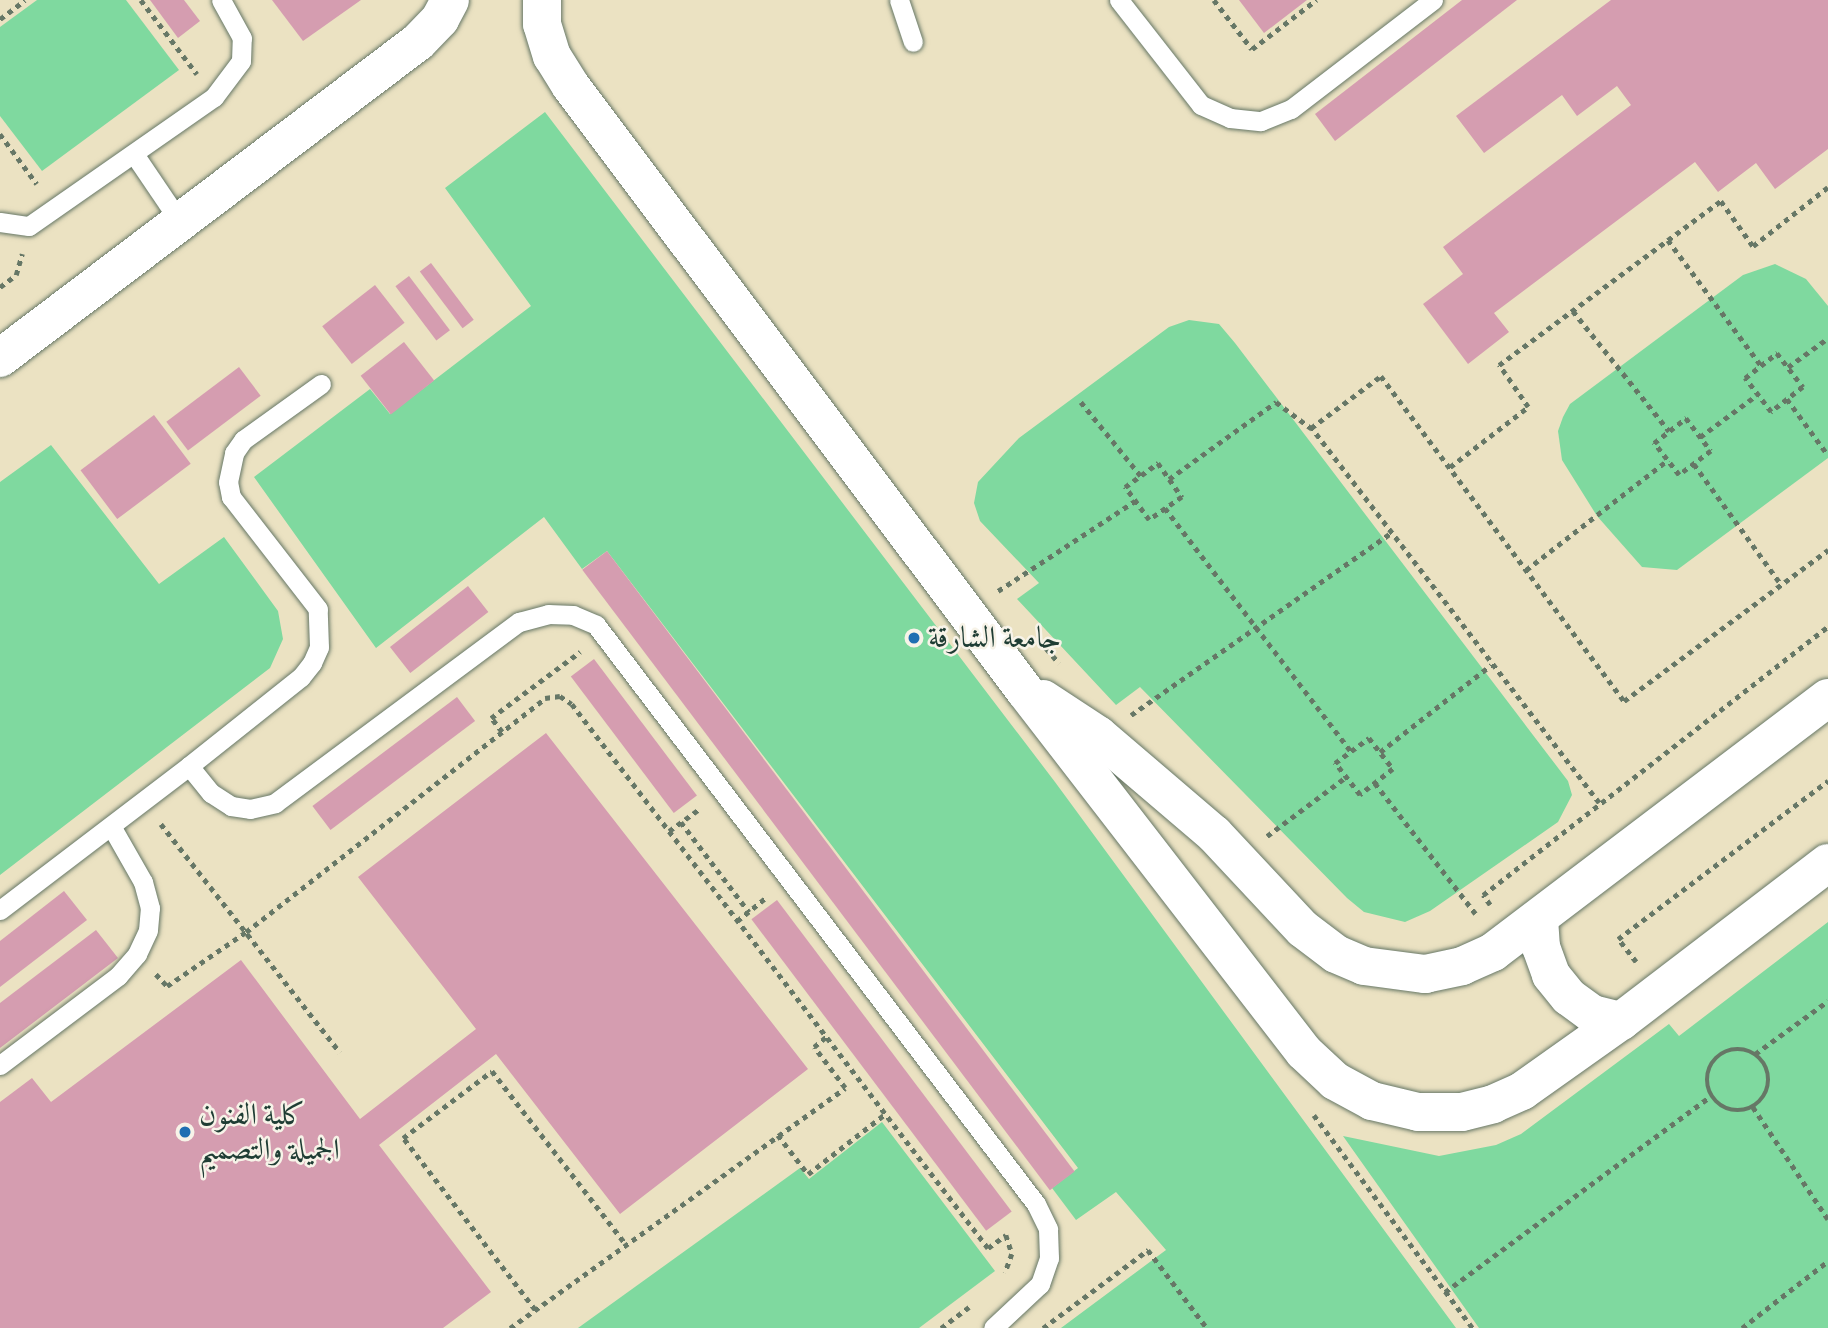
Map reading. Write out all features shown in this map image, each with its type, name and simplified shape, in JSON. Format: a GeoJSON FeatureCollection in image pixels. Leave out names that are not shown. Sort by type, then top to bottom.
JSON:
{"type":"FeatureCollection","features":[{"type":"Feature","properties":{"kind":"street"},"geometry":{"type":"LineString","coordinates":[[0,358],[418,42],[440,19],[450,0]]}},
{"type":"Feature","properties":{"kind":"street"},"geometry":{"type":"LineString","coordinates":[[542,0],[542,24],[552,56],[570,85],[1025,691],[1304,1052],[1335,1081],[1372,1101],[1406,1110],[1462,1112],[1522,1091],[1621,1021],[1828,863]]}},
{"type":"Feature","properties":{"kind":"street"},"geometry":{"type":"LineString","coordinates":[[1025,691],[1098,735],[1228,847],[1303,929],[1346,958],[1395,973],[1425,974],[1462,966],[1493,952],[1828,698]]}},
{"type":"Feature","properties":{"kind":"street"},"geometry":{"type":"LineString","coordinates":[[1539,919],[1541,947],[1563,990],[1592,1014],[1621,1021]]}},
{"type":"Feature","properties":{"kind":"lane"},"geometry":{"type":"LineString","coordinates":[[0,222],[29,226],[56,210],[214,97],[241,61],[242,38],[221,0]]}},
{"type":"Feature","properties":{"kind":"lane"},"geometry":{"type":"LineString","coordinates":[[899,0],[914,42]]}},
{"type":"Feature","properties":{"kind":"lane"},"geometry":{"type":"LineString","coordinates":[[1119,0],[1201,106],[1246,120],[1261,121],[1292,109],[1433,0]]}},
{"type":"Feature","properties":{"kind":"lane"},"geometry":{"type":"LineString","coordinates":[[134,154],[180,222]]}},
{"type":"Feature","properties":{"kind":"lane"},"geometry":{"type":"LineString","coordinates":[[0,910],[301,677],[318,647],[318,609],[231,497],[228,482],[234,453],[243,440],[321,384]]}},
{"type":"Feature","properties":{"kind":"lane"},"geometry":{"type":"LineString","coordinates":[[189,766],[211,793],[231,806],[250,810],[275,803],[519,622],[548,614],[573,615],[604,634],[1036,1204],[1048,1229],[1049,1258],[1043,1276],[1021,1306],[992,1328]]}},
{"type":"Feature","properties":{"kind":"lane"},"geometry":{"type":"LineString","coordinates":[[0,1065],[118,976],[137,954],[148,930],[150,908],[143,882],[111,826]]}},
{"type":"Feature","properties":{"kind":"path"},"geometry":{"type":"LineString","coordinates":[[0,19],[24,0]]}},
{"type":"Feature","properties":{"kind":"path"},"geometry":{"type":"LineString","coordinates":[[141,0],[214,97]]}},
{"type":"Feature","properties":{"kind":"path"},"geometry":{"type":"LineString","coordinates":[[1214,0],[1252,49],[1316,0]]}},
{"type":"Feature","properties":{"kind":"path"},"geometry":{"type":"LineString","coordinates":[[0,134],[56,210]]}},
{"type":"Feature","properties":{"kind":"path"},"geometry":{"type":"LineString","coordinates":[[1450,467],[1528,407],[1499,365],[1721,201],[1753,246],[1828,187]]}},
{"type":"Feature","properties":{"kind":"path"},"geometry":{"type":"LineString","coordinates":[[0,287],[16,275],[29,226]]}},
{"type":"Feature","properties":{"kind":"path"},"geometry":{"type":"LineString","coordinates":[[1668,240],[1761,365]]}},
{"type":"Feature","properties":{"kind":"path"},"geometry":{"type":"LineString","coordinates":[[1573,311],[1669,431]]}},
{"type":"Feature","properties":{"kind":"path"},"geometry":{"type":"LineString","coordinates":[[1788,367],[1828,338]]}},
{"type":"Feature","properties":{"kind":"path"},"geometry":{"type":"LineString","coordinates":[[1777,353],[1803,387],[1771,412],[1745,378],[1761,365],[1777,353]]}},
{"type":"Feature","properties":{"kind":"path"},"geometry":{"type":"LineString","coordinates":[[1311,428],[1381,376],[1624,701],[1828,550]]}},
{"type":"Feature","properties":{"kind":"path"},"geometry":{"type":"LineString","coordinates":[[1700,437],[1757,394]]}},
{"type":"Feature","properties":{"kind":"path"},"geometry":{"type":"LineString","coordinates":[[1787,399],[1828,454]]}},
{"type":"Feature","properties":{"kind":"path"},"geometry":{"type":"LineString","coordinates":[[1082,402],[1141,476]]}},
{"type":"Feature","properties":{"kind":"path"},"geometry":{"type":"LineString","coordinates":[[1169,478],[1276,402],[1311,428],[1491,666],[1599,803]]}},
{"type":"Feature","properties":{"kind":"path"},"geometry":{"type":"LineString","coordinates":[[1686,418],[1711,451],[1679,475],[1654,443],[1669,431],[1686,418]]}},
{"type":"Feature","properties":{"kind":"path"},"geometry":{"type":"LineString","coordinates":[[1526,570],[1668,460]]}},
{"type":"Feature","properties":{"kind":"path"},"geometry":{"type":"LineString","coordinates":[[1158,463],[1169,478],[1182,496],[1149,520],[1125,487],[1158,463]]}},
{"type":"Feature","properties":{"kind":"path"},"geometry":{"type":"LineString","coordinates":[[1693,464],[1781,584]]}},
{"type":"Feature","properties":{"kind":"path"},"geometry":{"type":"LineString","coordinates":[[1004,603],[995,593],[1135,501]]}},
{"type":"Feature","properties":{"kind":"path"},"geometry":{"type":"LineString","coordinates":[[1165,508],[1351,751]]}},
{"type":"Feature","properties":{"kind":"path"},"geometry":{"type":"LineString","coordinates":[[1123,720],[1391,533]]}},
{"type":"Feature","properties":{"kind":"path"},"geometry":{"type":"LineString","coordinates":[[1469,918],[1490,905],[1483,895],[1828,626]]}},
{"type":"Feature","properties":{"kind":"path"},"geometry":{"type":"LineString","coordinates":[[502,732],[491,719],[604,634]]}},
{"type":"Feature","properties":{"kind":"path"},"geometry":{"type":"LineString","coordinates":[[1042,644],[1060,664]]}},
{"type":"Feature","properties":{"kind":"path"},"geometry":{"type":"LineString","coordinates":[[1380,751],[1491,666]]}},
{"type":"Feature","properties":{"kind":"path"},"geometry":{"type":"LineString","coordinates":[[137,954],[167,986],[246,932],[545,698],[567,699],[988,1248],[1006,1236],[1011,1262],[1001,1281]]}},
{"type":"Feature","properties":{"kind":"path"},"geometry":{"type":"LineString","coordinates":[[1130,715],[1140,725]]}},
{"type":"Feature","properties":{"kind":"path"},"geometry":{"type":"LineString","coordinates":[[1369,738],[1380,751],[1393,769],[1360,795],[1335,763],[1369,738]]}},
{"type":"Feature","properties":{"kind":"path"},"geometry":{"type":"LineString","coordinates":[[1258,843],[1346,777]]}},
{"type":"Feature","properties":{"kind":"path"},"geometry":{"type":"LineString","coordinates":[[1618,939],[1828,781]]}},
{"type":"Feature","properties":{"kind":"path"},"geometry":{"type":"LineString","coordinates":[[1375,783],[1476,914]]}},
{"type":"Feature","properties":{"kind":"path"},"geometry":{"type":"LineString","coordinates":[[669,831],[723,790]]}},
{"type":"Feature","properties":{"kind":"path"},"geometry":{"type":"LineString","coordinates":[[143,801],[340,1052]]}},
{"type":"Feature","properties":{"kind":"path"},"geometry":{"type":"LineString","coordinates":[[681,822],[749,912]]}},
{"type":"Feature","properties":{"kind":"path"},"geometry":{"type":"LineString","coordinates":[[737,921],[790,878]]}},
{"type":"Feature","properties":{"kind":"path"},"geometry":{"type":"LineString","coordinates":[[1755,1054],[1828,1001]]}},
{"type":"Feature","properties":{"kind":"path"},"geometry":{"type":"LineString","coordinates":[[510,1328],[625,1243],[845,1088],[814,1047],[826,1037]]}},
{"type":"Feature","properties":{"kind":"path"},"geometry":{"type":"LineString","coordinates":[[1735,1049],[1755,1054],[1763,1062],[1769,1081],[1767,1092],[1753,1108],[1729,1110],[1711,1096],[1707,1075],[1716,1058],[1735,1049]]}},
{"type":"Feature","properties":{"kind":"path"},"geometry":{"type":"LineString","coordinates":[[535,1310],[403,1138],[492,1071],[625,1243]]}},
{"type":"Feature","properties":{"kind":"path"},"geometry":{"type":"LineString","coordinates":[[1446,1292],[1711,1096]]}},
{"type":"Feature","properties":{"kind":"path"},"geometry":{"type":"LineString","coordinates":[[1753,1108],[1828,1219]]}},
{"type":"Feature","properties":{"kind":"path"},"geometry":{"type":"LineString","coordinates":[[1312,1113],[1473,1328]]}},
{"type":"Feature","properties":{"kind":"path"},"geometry":{"type":"LineString","coordinates":[[778,1135],[808,1174],[886,1114]]}},
{"type":"Feature","properties":{"kind":"path"},"geometry":{"type":"LineString","coordinates":[[1043,1328],[1148,1250],[1207,1328]]}},
{"type":"Feature","properties":{"kind":"path"},"geometry":{"type":"LineString","coordinates":[[1742,1328],[1828,1261]]}},
{"type":"Feature","properties":{"kind":"path"},"geometry":{"type":"LineString","coordinates":[[942,1328],[971,1306]]}},
{"type":"Feature","properties":{"kind":"green space"},"geometry":{"type":"Polygon","coordinates":[[[37,0],[126,0],[179,70],[42,171],[0,116],[0,27],[37,0]]]}},
{"type":"Feature","properties":{"kind":"green space"},"geometry":{"type":"Polygon","coordinates":[[[545,112],[1055,782],[1456,1328],[1061,1328],[1166,1250],[1116,1192],[1076,1220],[1052,1188],[1078,1168],[607,551],[582,569],[544,517],[376,648],[254,477],[370,389],[390,414],[531,306],[445,188],[545,112]]]}},
{"type":"Feature","properties":{"kind":"green space"},"geometry":{"type":"Polygon","coordinates":[[[1775,264],[1806,279],[1828,306],[1828,458],[1677,570],[1642,567],[1597,516],[1562,460],[1558,431],[1563,417],[1570,404],[1743,275],[1775,264]]]}},
{"type":"Feature","properties":{"kind":"green space"},"geometry":{"type":"Polygon","coordinates":[[[1189,320],[1219,324],[1235,343],[1568,781],[1572,795],[1558,822],[1430,911],[1405,922],[1364,912],[1347,898],[1140,687],[1116,705],[1017,599],[1039,583],[980,521],[974,503],[978,482],[1019,438],[1169,327],[1189,320]]]}},
{"type":"Feature","properties":{"kind":"green space"},"geometry":{"type":"Polygon","coordinates":[[[51,445],[159,584],[224,537],[278,611],[283,639],[270,668],[0,875],[0,482],[51,445]]]}},
{"type":"Feature","properties":{"kind":"green space"},"geometry":{"type":"Polygon","coordinates":[[[1828,922],[1828,1328],[1479,1328],[1343,1136],[1439,1156],[1496,1145],[1521,1134],[1669,1024],[1679,1036],[1828,922]]]}},
{"type":"Feature","properties":{"kind":"green space"},"geometry":{"type":"Polygon","coordinates":[[[882,1122],[995,1271],[919,1328],[578,1328],[800,1168],[809,1179],[882,1122]]]}},
{"type":"Feature","properties":{"kind":"building"},"geometry":{"type":"Polygon","coordinates":[[[150,0],[184,0],[200,21],[178,38],[150,0]]]}},
{"type":"Feature","properties":{"kind":"building"},"geometry":{"type":"Polygon","coordinates":[[[272,0],[361,0],[303,41],[272,0]]]}},
{"type":"Feature","properties":{"kind":"building"},"geometry":{"type":"Polygon","coordinates":[[[1239,0],[1307,0],[1264,33],[1239,0]]]}},
{"type":"Feature","properties":{"kind":"building"},"geometry":{"type":"Polygon","coordinates":[[[1462,0],[1517,0],[1335,141],[1315,114],[1462,0]]]}},
{"type":"Feature","properties":{"kind":"building"},"geometry":{"type":"Polygon","coordinates":[[[1611,0],[1828,0],[1828,149],[1775,189],[1756,163],[1718,192],[1695,162],[1494,313],[1509,332],[1468,364],[1423,304],[1463,274],[1443,247],[1631,105],[1617,86],[1577,116],[1562,95],[1484,153],[1456,116],[1611,0]]]}},
{"type":"Feature","properties":{"kind":"building"},"geometry":{"type":"Polygon","coordinates":[[[431,263],[474,320],[463,328],[420,271],[431,263]]]}},
{"type":"Feature","properties":{"kind":"building"},"geometry":{"type":"Polygon","coordinates":[[[409,276],[450,330],[436,341],[395,286],[409,276]]]}},
{"type":"Feature","properties":{"kind":"building"},"geometry":{"type":"Polygon","coordinates":[[[375,285],[405,323],[352,364],[322,326],[375,285]]]}},
{"type":"Feature","properties":{"kind":"building"},"geometry":{"type":"Polygon","coordinates":[[[404,342],[434,381],[391,414],[361,376],[404,342]]]}},
{"type":"Feature","properties":{"kind":"building"},"geometry":{"type":"Polygon","coordinates":[[[239,367],[261,396],[188,451],[166,422],[239,367]]]}},
{"type":"Feature","properties":{"kind":"building"},"geometry":{"type":"Polygon","coordinates":[[[154,415],[191,464],[117,519],[81,470],[154,415]]]}},
{"type":"Feature","properties":{"kind":"building"},"geometry":{"type":"Polygon","coordinates":[[[607,551],[1075,1172],[1050,1190],[582,570],[607,551]]]}},
{"type":"Feature","properties":{"kind":"building"},"geometry":{"type":"Polygon","coordinates":[[[468,586],[488,612],[410,673],[390,647],[468,586]]]}},
{"type":"Feature","properties":{"kind":"building"},"geometry":{"type":"Polygon","coordinates":[[[594,659],[697,796],[674,813],[571,676],[594,659]]]}},
{"type":"Feature","properties":{"kind":"building"},"geometry":{"type":"Polygon","coordinates":[[[457,697],[475,721],[331,830],[312,806],[457,697]]]}},
{"type":"Feature","properties":{"kind":"building"},"geometry":{"type":"Polygon","coordinates":[[[546,733],[808,1069],[620,1214],[496,1054],[379,1145],[491,1292],[443,1328],[0,1328],[0,1102],[32,1078],[51,1102],[241,960],[360,1119],[476,1029],[358,877],[546,733]]]}},
{"type":"Feature","properties":{"kind":"building"},"geometry":{"type":"Polygon","coordinates":[[[64,891],[87,920],[0,987],[0,941],[64,891]]]}},
{"type":"Feature","properties":{"kind":"building"},"geometry":{"type":"Polygon","coordinates":[[[777,900],[1012,1211],[986,1231],[751,919],[777,900]]]}},
{"type":"Feature","properties":{"kind":"building"},"geometry":{"type":"Polygon","coordinates":[[[96,930],[118,958],[0,1048],[0,1003],[96,930]]]}},
{"type":"Feature","properties":{"kind":"place","name":"جامعة الشارقة"},"geometry":{"type":"Point","coordinates":[914,638]}},
{"type":"Feature","properties":{"kind":"place","name":"كلية الفنون الجميلة والتصميم"},"geometry":{"type":"Point","coordinates":[185,1132]}}]}
